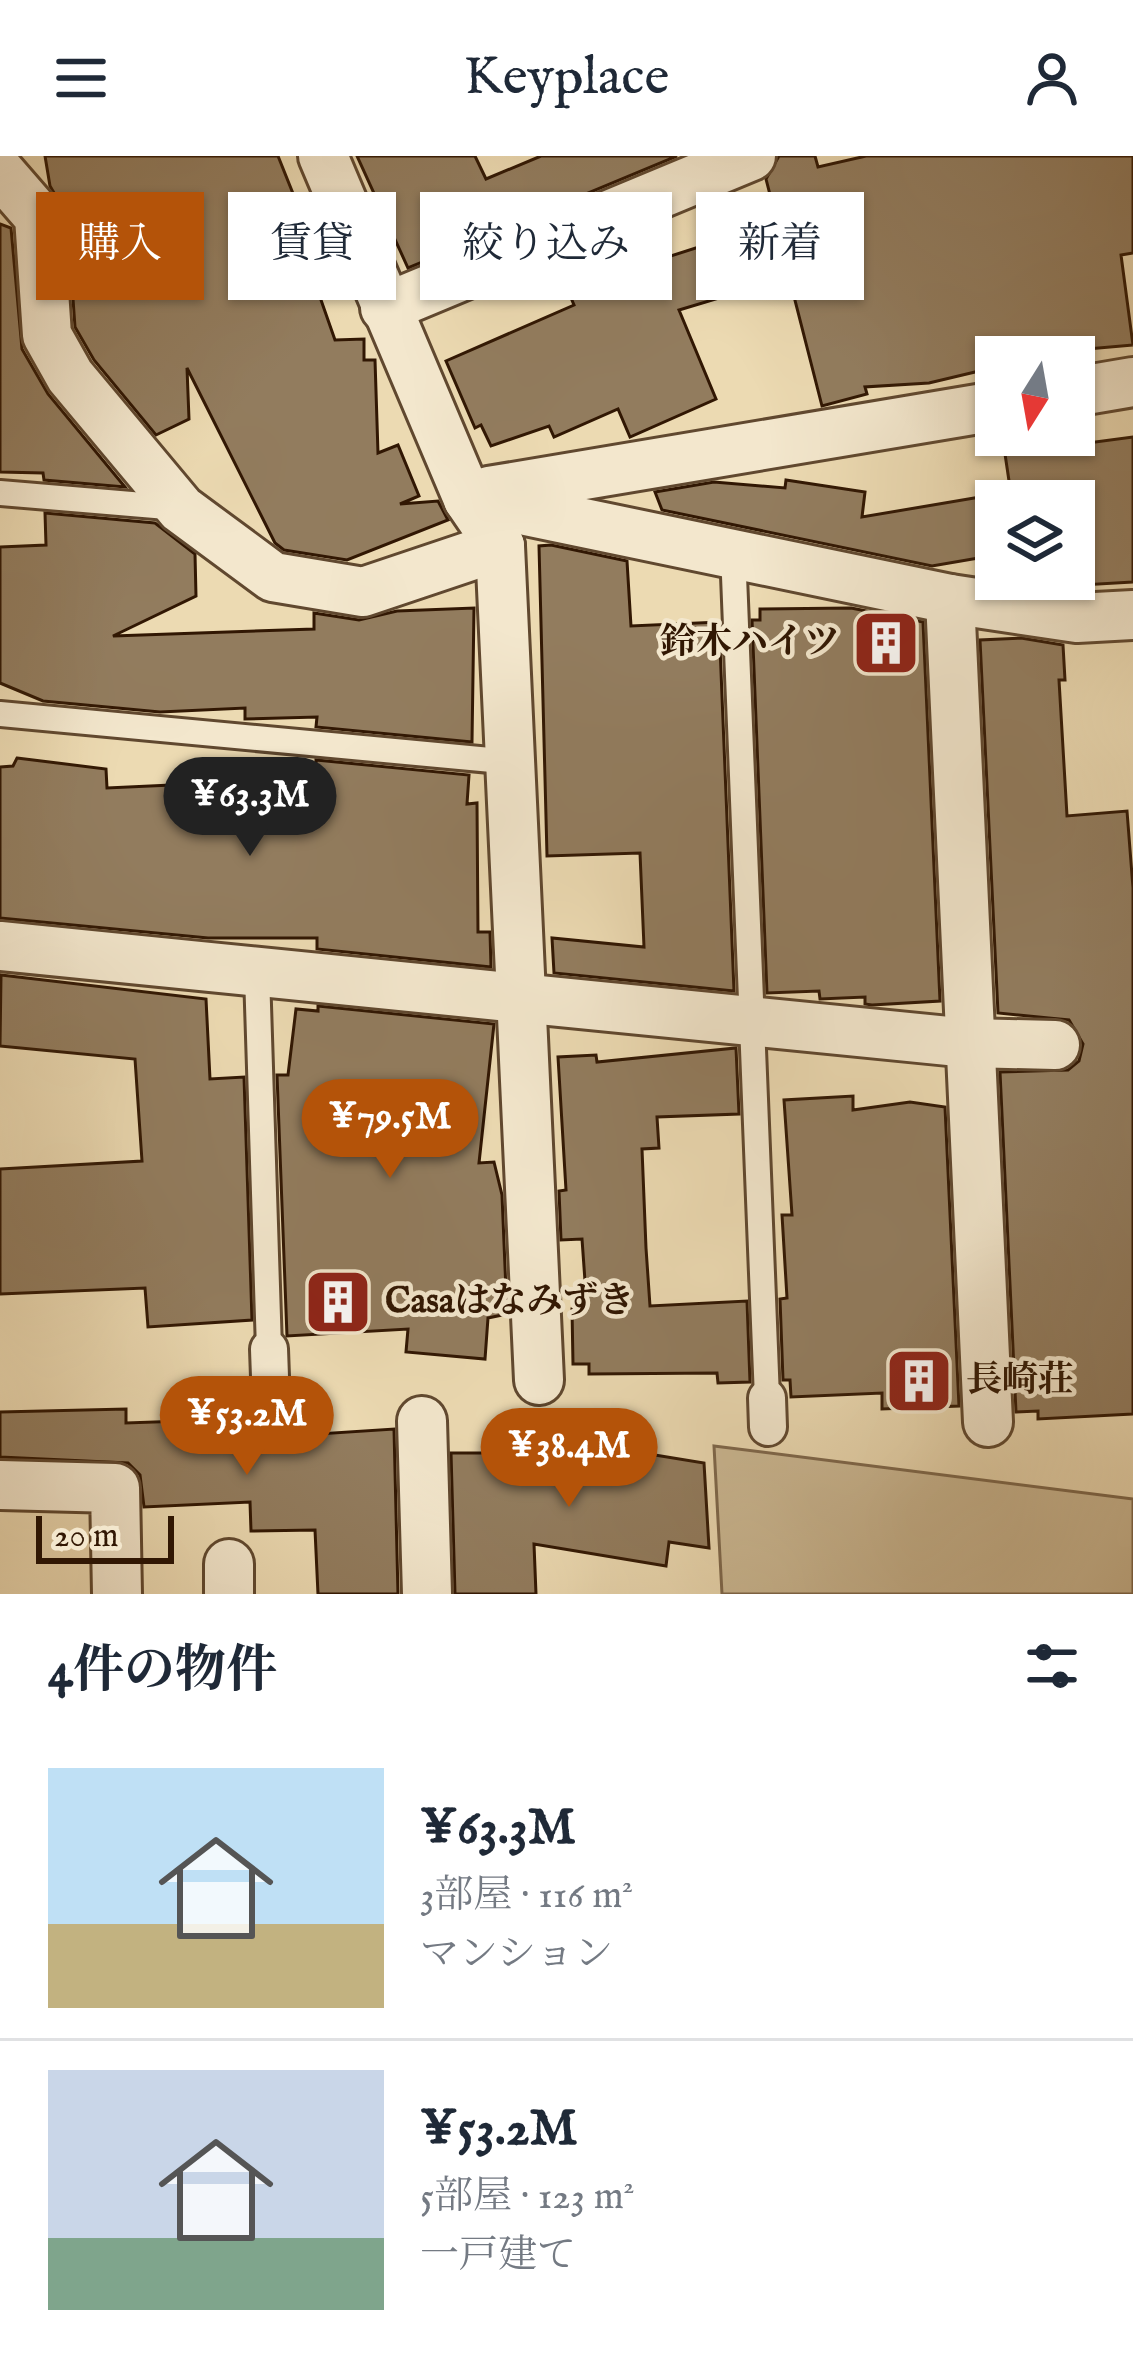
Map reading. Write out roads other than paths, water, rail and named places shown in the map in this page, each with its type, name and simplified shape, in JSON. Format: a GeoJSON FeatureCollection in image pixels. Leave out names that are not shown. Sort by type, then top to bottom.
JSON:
{"type":"FeatureCollection","features":[{"type":"Feature","properties":{"kind":"street"},"geometry":{"type":"LineString","coordinates":[[323,156],[467,497],[500,546],[540,1392]]}},
{"type":"Feature","properties":{"kind":"street"},"geometry":{"type":"LineString","coordinates":[[386,308],[751,156]]}},
{"type":"Feature","properties":{"kind":"street"},"geometry":{"type":"LineString","coordinates":[[0,172],[39,217],[47,335],[70,376],[182,508],[273,577],[363,592],[500,546]]}},
{"type":"Feature","properties":{"kind":"street"},"geometry":{"type":"LineString","coordinates":[[1095,388],[1133,382]]}},
{"type":"Feature","properties":{"kind":"street"},"geometry":{"type":"LineString","coordinates":[[467,497],[975,410]]}},
{"type":"Feature","properties":{"kind":"street"},"geometry":{"type":"LineString","coordinates":[[467,497],[950,599],[1077,618],[1133,615]]}},
{"type":"Feature","properties":{"kind":"street"},"geometry":{"type":"LineString","coordinates":[[950,599],[989,1438]]}},
{"type":"Feature","properties":{"kind":"street"},"geometry":{"type":"LineString","coordinates":[[0,946],[968,1043],[1055,1045]]}},
{"type":"Feature","properties":{"kind":"street"},"geometry":{"type":"LineString","coordinates":[[422,1407],[427,1594]]}},
{"type":"Feature","properties":{"kind":"street"},"geometry":{"type":"LineString","coordinates":[[0,1485],[115,1488],[117,1594]]}},
{"type":"Feature","properties":{"kind":"lane"},"geometry":{"type":"LineString","coordinates":[[0,493],[182,508]]}},
{"type":"Feature","properties":{"kind":"lane"},"geometry":{"type":"LineString","coordinates":[[733,551],[767,1413]]}},
{"type":"Feature","properties":{"kind":"lane"},"geometry":{"type":"LineString","coordinates":[[0,714],[512,762]]}},
{"type":"Feature","properties":{"kind":"lane"},"geometry":{"type":"LineString","coordinates":[[257,974],[269,1363]]}},
{"type":"Feature","properties":{"kind":"place","name":"鈴木ハイツ"},"geometry":{"type":"Point","coordinates":[886,643]}},
{"type":"Feature","properties":{"kind":"place","name":"Casaはなみずき"},"geometry":{"type":"Point","coordinates":[338,1302]}},
{"type":"Feature","properties":{"kind":"place","name":"長崎荘"},"geometry":{"type":"Point","coordinates":[919,1381]}}]}
